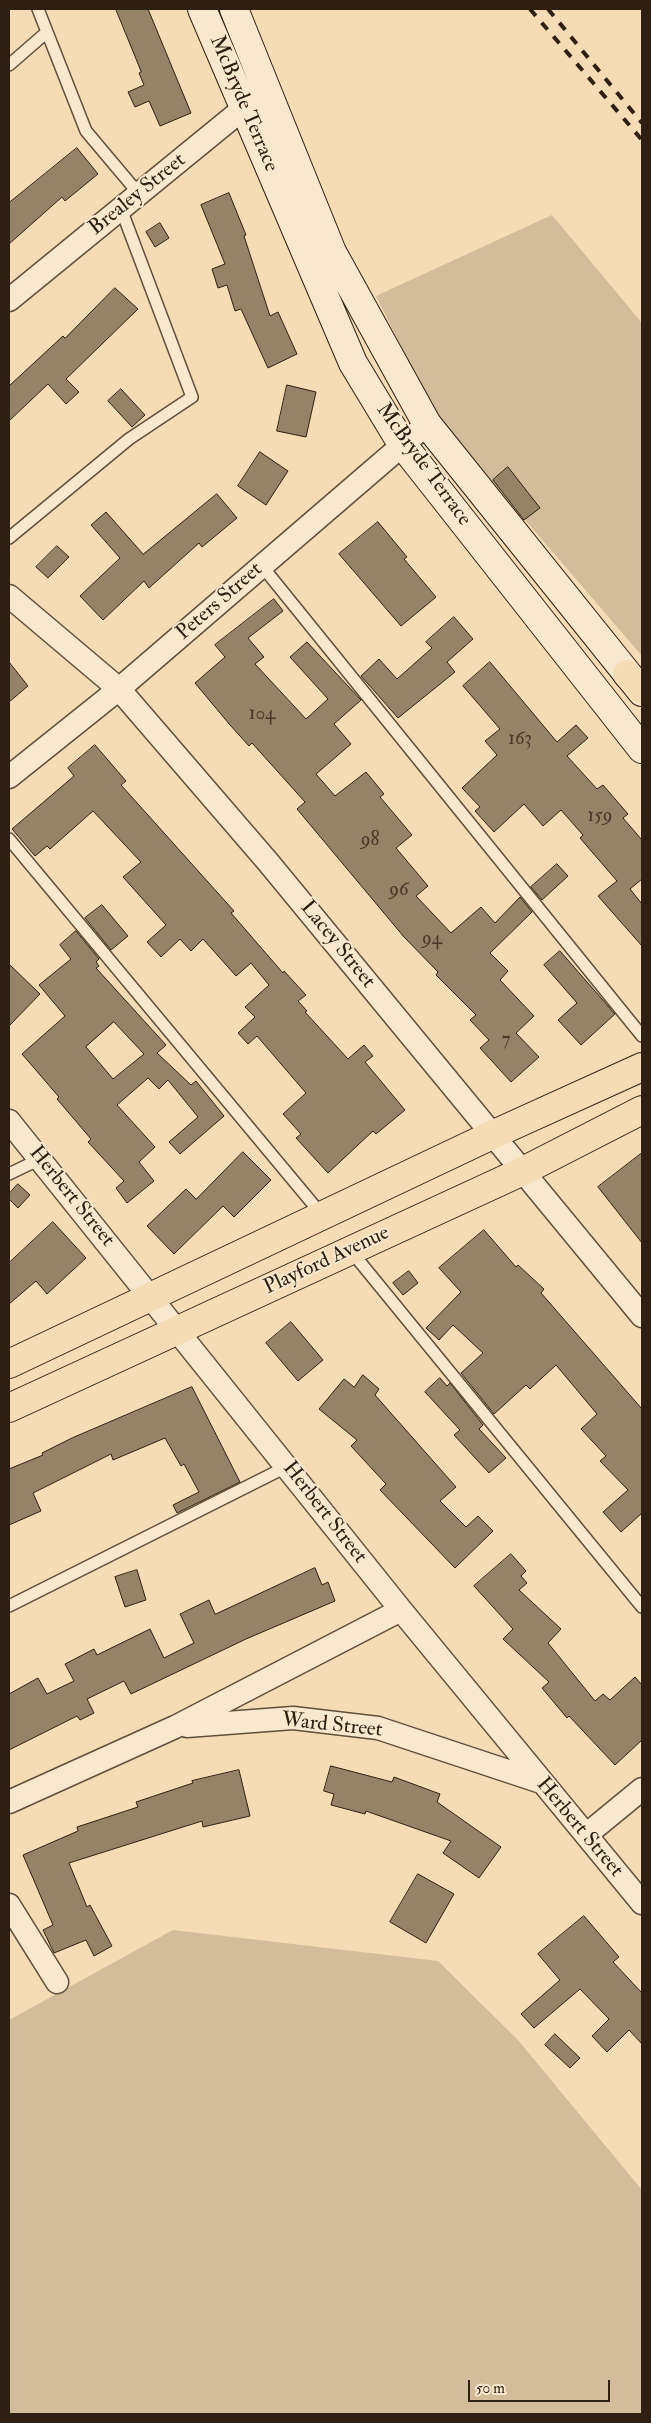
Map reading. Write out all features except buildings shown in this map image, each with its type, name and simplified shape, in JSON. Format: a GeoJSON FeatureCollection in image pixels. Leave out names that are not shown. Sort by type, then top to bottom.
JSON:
{"type":"FeatureCollection","features":[{"type":"Feature","properties":{"kind":"highway","name":"Playford Avenue"},"geometry":{"type":"LineString","coordinates":[[9,1364],[492,1135],[642,1067]]}},
{"type":"Feature","properties":{"kind":"highway","name":"Playford Avenue"},"geometry":{"type":"LineString","coordinates":[[9,1408],[523,1171],[642,1110]]}},
{"type":"Feature","properties":{"kind":"main road","name":"McBryde Terrace"},"geometry":{"type":"LineString","coordinates":[[202,9],[353,363],[402,444],[638,744]]}},
{"type":"Feature","properties":{"kind":"main road","name":"McBryde Terrace"},"geometry":{"type":"LineString","coordinates":[[234,9],[332,252],[427,424],[637,685]]}},
{"type":"Feature","properties":{"kind":"main road"},"geometry":{"type":"LineString","coordinates":[[598,636],[582,649],[620,696],[638,744]]}},
{"type":"Feature","properties":{"kind":"street","name":"Brealey Street"},"geometry":{"type":"LineString","coordinates":[[9,300],[244,108],[271,99]]}},
{"type":"Feature","properties":{"kind":"street","name":"Peters Street"},"geometry":{"type":"LineString","coordinates":[[9,776],[119,689],[427,424]]}},
{"type":"Feature","properties":{"kind":"street","name":"Lacey Street"},"geometry":{"type":"LineString","coordinates":[[9,596],[119,689],[268,862],[642,1316]]}},
{"type":"Feature","properties":{"kind":"street","name":"Herbert Street"},"geometry":{"type":"LineString","coordinates":[[9,1121],[150,1296],[175,1330],[288,1466],[401,1610],[642,1903]]}},
{"type":"Feature","properties":{"kind":"street","name":"Ward Street"},"geometry":{"type":"LineString","coordinates":[[9,1802],[175,1728],[401,1610]]}},
{"type":"Feature","properties":{"kind":"street","name":"Ward Street"},"geometry":{"type":"LineString","coordinates":[[175,1728],[293,1718],[378,1728],[541,1782]]}},
{"type":"Feature","properties":{"kind":"street"},"geometry":{"type":"LineString","coordinates":[[586,1835],[642,1789]]}},
{"type":"Feature","properties":{"kind":"street"},"geometry":{"type":"LineString","coordinates":[[9,1905],[56,1982]]}},
{"type":"Feature","properties":{"kind":"lane"},"geometry":{"type":"LineString","coordinates":[[38,9],[86,131],[139,194]]}},
{"type":"Feature","properties":{"kind":"lane"},"geometry":{"type":"LineString","coordinates":[[9,65],[47,32]]}},
{"type":"Feature","properties":{"kind":"lane"},"geometry":{"type":"LineString","coordinates":[[9,538],[129,439],[192,397],[121,209]]}},
{"type":"Feature","properties":{"kind":"lane"},"geometry":{"type":"LineString","coordinates":[[262,566],[642,1036]]}},
{"type":"Feature","properties":{"kind":"lane"},"geometry":{"type":"LineString","coordinates":[[9,839],[322,1215]]}},
{"type":"Feature","properties":{"kind":"lane"},"geometry":{"type":"LineString","coordinates":[[9,1174],[40,1159]]}},
{"type":"Feature","properties":{"kind":"lane"},"geometry":{"type":"LineString","coordinates":[[350,1250],[642,1607]]}},
{"type":"Feature","properties":{"kind":"lane"},"geometry":{"type":"LineString","coordinates":[[9,1606],[288,1466]]}},
{"type":"Feature","properties":{"kind":"shaded area"},"geometry":{"type":"Polygon","coordinates":[[[552,215],[642,323],[642,656],[436,416],[376,296],[552,215]]]}},
{"type":"Feature","properties":{"kind":"shaded area"},"geometry":{"type":"Polygon","coordinates":[[[173,1930],[438,1961],[518,2040],[642,2190],[642,2414],[9,2414],[9,2020],[173,1930]]]}},
{"type":"Feature","properties":{"kind":"railway"},"geometry":{"type":"LineString","coordinates":[[530,9],[642,140]]}},
{"type":"Feature","properties":{"kind":"railway"},"geometry":{"type":"LineString","coordinates":[[548,9],[642,123]]}}]}
